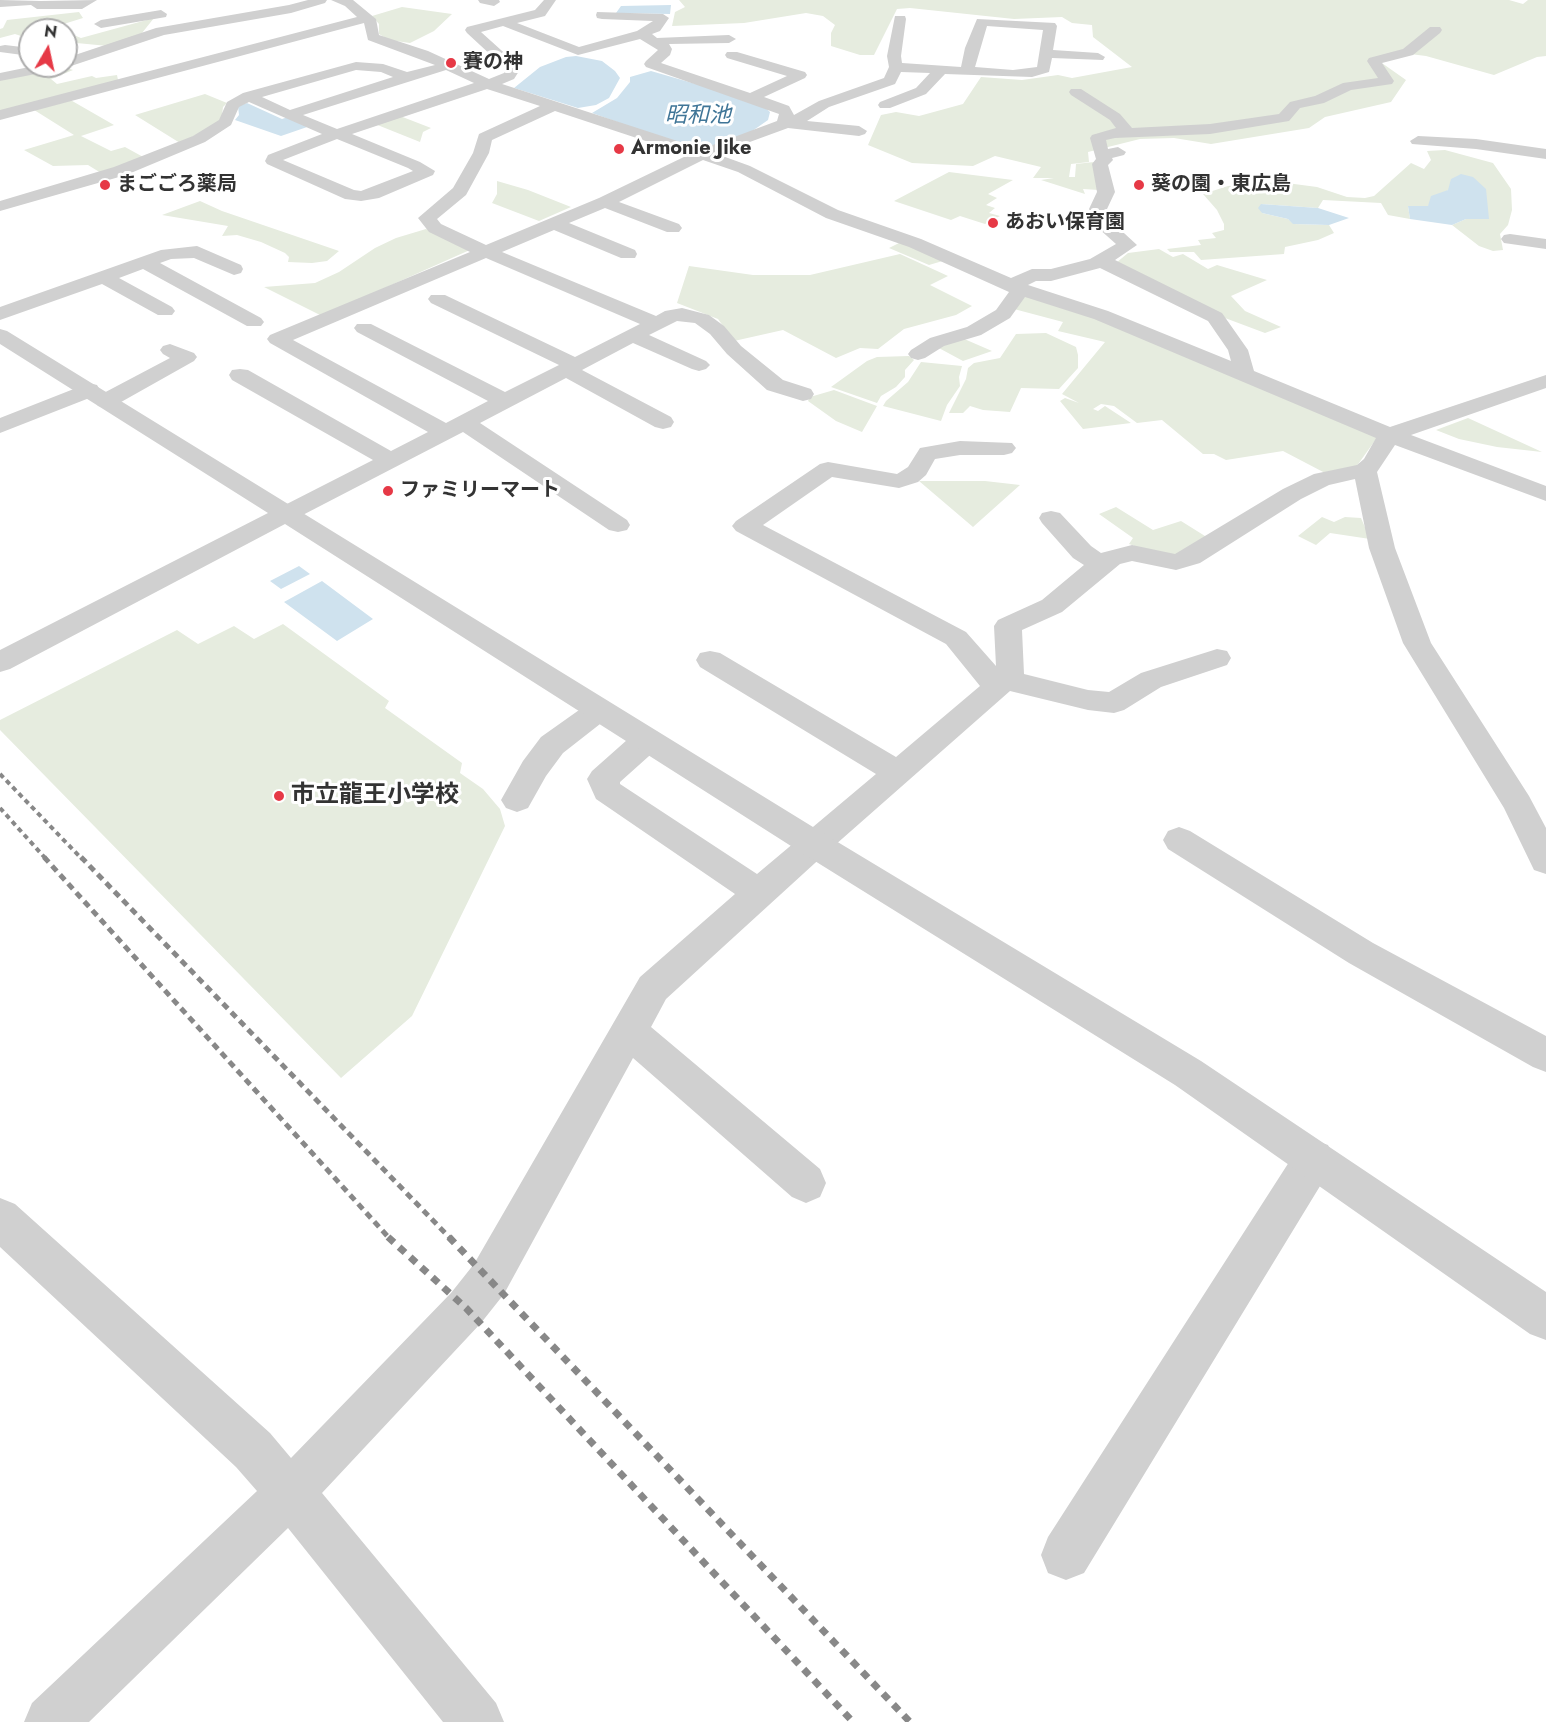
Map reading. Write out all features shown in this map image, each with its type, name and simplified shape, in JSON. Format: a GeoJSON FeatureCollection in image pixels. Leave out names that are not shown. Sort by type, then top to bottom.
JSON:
{"type":"FeatureCollection","features":[{"type":"Feature","properties":{"kind":"street"},"geometry":{"type":"LineString","coordinates":[[153,33],[239,16],[291,9],[321,0]]}},
{"type":"Feature","properties":{"kind":"street"},"geometry":{"type":"LineString","coordinates":[[248,96],[289,115],[337,134],[414,165],[427,171],[373,194],[351,195],[273,161],[279,154],[337,134],[487,84],[509,76],[514,68],[501,59],[472,30],[540,13],[550,0]]}},
{"type":"Feature","properties":{"kind":"street"},"geometry":{"type":"LineString","coordinates":[[504,22],[578,51],[642,34],[655,28],[663,18],[597,18],[609,0]]}},
{"type":"Feature","properties":{"kind":"street"},"geometry":{"type":"LineString","coordinates":[[0,3],[35,1],[37,5],[82,5],[92,2]]}},
{"type":"Feature","properties":{"kind":"street"},"geometry":{"type":"LineString","coordinates":[[348,1],[371,22],[373,37],[423,54],[487,84],[744,169],[832,214],[915,243],[1016,288],[1101,315],[1389,435],[1535,490],[1546,469]]}},
{"type":"Feature","properties":{"kind":"street"},"geometry":{"type":"LineString","coordinates":[[227,6],[263,36],[305,52]]}},
{"type":"Feature","properties":{"kind":"street"},"geometry":{"type":"LineString","coordinates":[[101,24],[168,10],[153,33],[133,51]]}},
{"type":"Feature","properties":{"kind":"street"},"geometry":{"type":"LineString","coordinates":[[0,115],[182,66],[263,36],[367,18]]}},
{"type":"Feature","properties":{"kind":"street"},"geometry":{"type":"LineString","coordinates":[[618,525],[454,426],[277,339],[605,202],[701,154],[802,117],[824,104],[890,81],[896,67],[894,56],[900,19]]}},
{"type":"Feature","properties":{"kind":"street"},"geometry":{"type":"LineString","coordinates":[[896,67],[1013,74],[1032,73],[1044,69],[1050,26],[982,22],[972,48],[967,71]]}},
{"type":"Feature","properties":{"kind":"street"},"geometry":{"type":"LineString","coordinates":[[540,36],[567,29]]}},
{"type":"Feature","properties":{"kind":"street"},"geometry":{"type":"LineString","coordinates":[[918,354],[937,342],[974,331],[1003,314],[1016,288],[1032,275],[1051,275],[1101,261],[1128,245],[1104,224],[1100,216],[1098,209],[1106,192],[1100,164],[1105,160],[1101,155],[1131,141],[1284,118],[1295,105],[1318,100],[1348,86],[1387,81],[1374,61],[1408,52],[1435,30]]}},
{"type":"Feature","properties":{"kind":"street"},"geometry":{"type":"LineString","coordinates":[[642,34],[663,47]]}},
{"type":"Feature","properties":{"kind":"street"},"geometry":{"type":"LineString","coordinates":[[729,39],[662,40],[665,49],[663,55],[651,64],[784,109],[787,114],[784,123]]}},
{"type":"Feature","properties":{"kind":"street"},"geometry":{"type":"LineString","coordinates":[[241,44],[264,58]]}},
{"type":"Feature","properties":{"kind":"street"},"geometry":{"type":"LineString","coordinates":[[78,46],[133,51],[158,72]]}},
{"type":"Feature","properties":{"kind":"street"},"geometry":{"type":"LineString","coordinates":[[78,59],[110,48]]}},
{"type":"Feature","properties":{"kind":"street"},"geometry":{"type":"LineString","coordinates":[[5,49],[18,51]]}},
{"type":"Feature","properties":{"kind":"street"},"geometry":{"type":"LineString","coordinates":[[760,63],[787,53]]}},
{"type":"Feature","properties":{"kind":"street"},"geometry":{"type":"LineString","coordinates":[[1046,54],[1098,57]]}},
{"type":"Feature","properties":{"kind":"street"},"geometry":{"type":"LineString","coordinates":[[732,55],[800,75],[753,97]]}},
{"type":"Feature","properties":{"kind":"street"},"geometry":{"type":"LineString","coordinates":[[0,206],[120,171],[199,139],[226,122],[232,105],[248,96],[356,66],[371,65],[409,76]]}},
{"type":"Feature","properties":{"kind":"street"},"geometry":{"type":"LineString","coordinates":[[182,66],[200,74]]}},
{"type":"Feature","properties":{"kind":"street"},"geometry":{"type":"LineString","coordinates":[[289,115],[446,66]]}},
{"type":"Feature","properties":{"kind":"street"},"geometry":{"type":"LineString","coordinates":[[885,105],[921,91],[940,69]]}},
{"type":"Feature","properties":{"kind":"street"},"geometry":{"type":"LineString","coordinates":[[0,76],[18,73]]}},
{"type":"Feature","properties":{"kind":"street"},"geometry":{"type":"LineString","coordinates":[[114,84],[134,93]]}},
{"type":"Feature","properties":{"kind":"street"},"geometry":{"type":"LineString","coordinates":[[1076,92],[1115,117],[1131,141]]}},
{"type":"Feature","properties":{"kind":"street"},"geometry":{"type":"LineString","coordinates":[[553,106],[485,137],[481,153],[460,190],[427,218],[435,228],[484,251],[656,323]]}},
{"type":"Feature","properties":{"kind":"street"},"geometry":{"type":"LineString","coordinates":[[784,123],[859,131]]}},
{"type":"Feature","properties":{"kind":"street"},"geometry":{"type":"LineString","coordinates":[[1418,141],[1476,144],[1546,154]]}},
{"type":"Feature","properties":{"kind":"street"},"geometry":{"type":"LineString","coordinates":[[605,202],[673,228]]}},
{"type":"Feature","properties":{"kind":"street"},"geometry":{"type":"LineString","coordinates":[[553,223],[628,254]]}},
{"type":"Feature","properties":{"kind":"street"},"geometry":{"type":"LineString","coordinates":[[1510,239],[1546,244]]}},
{"type":"Feature","properties":{"kind":"street"},"geometry":{"type":"LineString","coordinates":[[0,314],[168,254],[197,252],[234,269]]}},
{"type":"Feature","properties":{"kind":"street"},"geometry":{"type":"LineString","coordinates":[[1101,261],[1215,317],[1238,350],[1245,376]]}},
{"type":"Feature","properties":{"kind":"street"},"geometry":{"type":"LineString","coordinates":[[144,262],[254,322]]}},
{"type":"Feature","properties":{"kind":"street"},"geometry":{"type":"LineString","coordinates":[[104,277],[165,311]]}},
{"type":"Feature","properties":{"kind":"street"},"geometry":{"type":"LineString","coordinates":[[438,299],[571,368],[663,422]]}},
{"type":"Feature","properties":{"kind":"street"},"geometry":{"type":"LineString","coordinates":[[0,662],[672,315],[682,314],[702,319],[717,330],[734,350],[775,386],[796,398]]}},
{"type":"Feature","properties":{"kind":"street"},"geometry":{"type":"LineString","coordinates":[[364,328],[505,401]]}},
{"type":"Feature","properties":{"kind":"street"},"geometry":{"type":"LineString","coordinates":[[0,335],[598,710],[1188,1073],[1546,1318]]}},
{"type":"Feature","properties":{"kind":"street"},"geometry":{"type":"LineString","coordinates":[[632,335],[699,365]]}},
{"type":"Feature","properties":{"kind":"street"},"geometry":{"type":"LineString","coordinates":[[0,426],[97,395],[187,357],[170,350]]}},
{"type":"Feature","properties":{"kind":"street"},"geometry":{"type":"LineString","coordinates":[[240,375],[392,461]]}},
{"type":"Feature","properties":{"kind":"street"},"geometry":{"type":"LineString","coordinates":[[51,1722],[291,1492],[466,1308],[489,1280],[652,988],[1010,673],[1008,626],[1052,606],[1111,558],[1132,553],[1176,562],[1191,556],[1292,494],[1323,479],[1365,470],[1374,463],[1389,435],[1546,381]]}},
{"type":"Feature","properties":{"kind":"street"},"geometry":{"type":"LineString","coordinates":[[1004,448],[960,448],[928,453],[922,458],[918,470],[910,477],[899,481],[828,469],[745,526],[956,638],[1000,683],[1114,703],[1151,680],[1217,658]]}},
{"type":"Feature","properties":{"kind":"street"},"geometry":{"type":"LineString","coordinates":[[1365,470],[1382,548],[1417,643],[1518,804],[1546,861]]}},
{"type":"Feature","properties":{"kind":"street"},"geometry":{"type":"LineString","coordinates":[[1052,518],[1082,552],[1100,565]]}},
{"type":"Feature","properties":{"kind":"street"},"geometry":{"type":"LineString","coordinates":[[710,660],[897,772]]}},
{"type":"Feature","properties":{"kind":"street"},"geometry":{"type":"LineString","coordinates":[[517,800],[534,769],[552,745],[598,710]]}},
{"type":"Feature","properties":{"kind":"street"},"geometry":{"type":"LineString","coordinates":[[647,740],[603,779],[607,791],[759,893]]}},
{"type":"Feature","properties":{"kind":"street"},"geometry":{"type":"LineString","coordinates":[[1179,840],[1361,953],[1546,1055]]}},
{"type":"Feature","properties":{"kind":"street"},"geometry":{"type":"LineString","coordinates":[[629,1031],[806,1183]]}},
{"type":"Feature","properties":{"kind":"street"},"geometry":{"type":"LineString","coordinates":[[1066,1555],[1314,1159]]}},
{"type":"Feature","properties":{"kind":"street"},"geometry":{"type":"LineString","coordinates":[[0,1219],[254,1450],[291,1492],[477,1722]]}},
{"type":"Feature","properties":{"kind":"shaded area"},"geometry":{"type":"Polygon","coordinates":[[[679,0],[1509,0],[1523,4],[1528,0],[1546,0],[1546,56],[1537,57],[1494,75],[1426,56],[1410,54],[1379,61],[1406,80],[1391,102],[1325,117],[1309,128],[1211,144],[1174,138],[1140,139],[1088,152],[1089,162],[1071,164],[1069,177],[1075,177],[1076,164],[1094,162],[1099,190],[1083,189],[1085,194],[1041,180],[1054,178],[1033,178],[1041,167],[995,156],[973,166],[912,163],[868,145],[881,115],[896,112],[919,116],[963,104],[981,77],[1022,80],[1058,75],[1072,78],[1132,67],[1093,37],[1092,25],[1072,23],[1062,17],[1014,19],[910,8],[897,9],[874,55],[860,55],[831,46],[831,33],[835,25],[823,16],[806,13],[744,23],[672,26],[675,12],[685,7],[679,0]]]}},
{"type":"Feature","properties":{"kind":"shaded area"},"geometry":{"type":"Polygon","coordinates":[[[402,7],[452,14],[434,31],[410,43],[389,40],[379,34],[379,24],[372,16],[402,7]]]}},
{"type":"Feature","properties":{"kind":"shaded area"},"geometry":{"type":"Polygon","coordinates":[[[79,12],[83,18],[78,20],[25,18],[79,12]]]}},
{"type":"Feature","properties":{"kind":"shaded area"},"geometry":{"type":"Polygon","coordinates":[[[154,18],[142,33],[108,46],[78,43],[78,37],[81,38],[154,18]]]}},
{"type":"Feature","properties":{"kind":"shaded area"},"geometry":{"type":"Polygon","coordinates":[[[18,19],[18,35],[0,38],[0,29],[7,20],[18,19]]]}},
{"type":"Feature","properties":{"kind":"shaded area"},"geometry":{"type":"Polygon","coordinates":[[[18,74],[18,78],[53,78],[51,79],[57,84],[92,76],[96,78],[117,75],[118,80],[0,113],[0,78],[18,74]]]}},
{"type":"Feature","properties":{"kind":"shaded area"},"geometry":{"type":"Polygon","coordinates":[[[205,94],[227,103],[223,107],[221,122],[180,143],[135,115],[205,94]]]}},
{"type":"Feature","properties":{"kind":"shaded area"},"geometry":{"type":"Polygon","coordinates":[[[67,98],[114,125],[81,136],[111,151],[125,147],[145,158],[101,173],[88,165],[53,166],[24,150],[74,135],[31,108],[67,98]]]}},
{"type":"Feature","properties":{"kind":"shaded area"},"geometry":{"type":"Polygon","coordinates":[[[400,116],[431,128],[423,132],[420,142],[375,124],[400,116]]]}},
{"type":"Feature","properties":{"kind":"shaded area"},"geometry":{"type":"Polygon","coordinates":[[[1445,150],[1493,163],[1511,189],[1512,210],[1508,225],[1500,234],[1503,250],[1493,251],[1479,246],[1452,225],[1466,219],[1489,219],[1448,190],[1428,206],[1408,206],[1410,219],[1388,215],[1381,203],[1323,200],[1318,208],[1261,204],[1262,213],[1288,219],[1294,224],[1329,225],[1334,233],[1318,240],[1285,247],[1284,254],[1201,260],[1194,252],[1170,252],[1167,249],[1201,245],[1198,240],[1216,238],[1212,233],[1224,230],[1224,224],[1217,210],[1203,194],[1228,186],[1279,182],[1317,187],[1347,197],[1365,198],[1374,196],[1411,163],[1424,169],[1431,160],[1427,151],[1445,150]]]}},
{"type":"Feature","properties":{"kind":"shaded area"},"geometry":{"type":"Polygon","coordinates":[[[949,172],[1013,180],[988,194],[997,198],[986,205],[995,208],[989,213],[1000,216],[985,224],[960,216],[951,220],[894,201],[949,172]]]}},
{"type":"Feature","properties":{"kind":"shaded area"},"geometry":{"type":"Polygon","coordinates":[[[497,181],[571,207],[539,221],[492,203],[497,194],[497,181]]]}},
{"type":"Feature","properties":{"kind":"shaded area"},"geometry":{"type":"Polygon","coordinates":[[[200,201],[222,211],[339,251],[327,261],[288,262],[289,257],[285,253],[261,242],[237,235],[222,236],[228,226],[162,215],[200,201]]]}},
{"type":"Feature","properties":{"kind":"shaded area"},"geometry":{"type":"Polygon","coordinates":[[[426,229],[472,249],[322,316],[264,287],[315,283],[339,272],[375,248],[396,238],[426,229]]]}},
{"type":"Feature","properties":{"kind":"shaded area"},"geometry":{"type":"Polygon","coordinates":[[[901,242],[946,260],[929,265],[889,248],[901,242]]]}},
{"type":"Feature","properties":{"kind":"shaded area"},"geometry":{"type":"Polygon","coordinates":[[[1159,249],[1173,257],[1183,254],[1208,269],[1217,265],[1267,280],[1231,296],[1245,311],[1281,327],[1265,333],[1225,318],[1116,263],[1128,253],[1159,249]]]}},
{"type":"Feature","properties":{"kind":"shaded area"},"geometry":{"type":"Polygon","coordinates":[[[900,254],[948,276],[930,285],[972,306],[956,315],[904,329],[878,349],[860,348],[836,358],[783,330],[734,341],[718,319],[677,303],[689,266],[753,275],[810,275],[900,254]]]}},
{"type":"Feature","properties":{"kind":"shaded area"},"geometry":{"type":"Polygon","coordinates":[[[1023,292],[1098,316],[1379,435],[1356,467],[1327,474],[1283,451],[1226,460],[1214,454],[1203,454],[1162,420],[1137,423],[1114,406],[1101,404],[1093,409],[1098,411],[1105,406],[1131,423],[1083,429],[1060,401],[1065,398],[1079,403],[1062,394],[1105,342],[1058,331],[1063,322],[1014,309],[1023,292]]]}},
{"type":"Feature","properties":{"kind":"shaded area"},"geometry":{"type":"Polygon","coordinates":[[[1046,333],[1076,347],[1078,355],[1078,368],[1059,389],[1021,388],[1010,412],[983,410],[970,406],[963,413],[949,413],[966,379],[968,368],[974,363],[1000,358],[1016,334],[1046,333]]]}},
{"type":"Feature","properties":{"kind":"shaded area"},"geometry":{"type":"Polygon","coordinates":[[[962,338],[992,351],[963,361],[937,347],[962,338]]]}},
{"type":"Feature","properties":{"kind":"shaded area"},"geometry":{"type":"Polygon","coordinates":[[[909,356],[914,360],[905,370],[905,377],[896,387],[881,396],[877,403],[831,387],[867,361],[877,357],[909,356]]]}},
{"type":"Feature","properties":{"kind":"shaded area"},"geometry":{"type":"Polygon","coordinates":[[[921,362],[962,366],[959,377],[960,386],[947,405],[941,421],[883,406],[908,382],[921,362]]]}},
{"type":"Feature","properties":{"kind":"shaded area"},"geometry":{"type":"Polygon","coordinates":[[[834,390],[877,406],[862,432],[836,421],[808,401],[810,397],[834,390]]]}},
{"type":"Feature","properties":{"kind":"shaded area"},"geometry":{"type":"Polygon","coordinates":[[[1468,418],[1542,452],[1497,447],[1459,439],[1436,430],[1468,418]]]}},
{"type":"Feature","properties":{"kind":"shaded area"},"geometry":{"type":"Polygon","coordinates":[[[919,481],[985,481],[1020,485],[973,527],[919,481]]]}},
{"type":"Feature","properties":{"kind":"shaded area"},"geometry":{"type":"Polygon","coordinates":[[[1116,507],[1153,530],[1181,521],[1213,541],[1172,559],[1129,544],[1133,538],[1099,514],[1116,507]]]}},
{"type":"Feature","properties":{"kind":"shaded area"},"geometry":{"type":"Polygon","coordinates":[[[1322,517],[1334,522],[1345,517],[1361,518],[1370,539],[1330,533],[1316,545],[1298,536],[1322,517]]]}},
{"type":"Feature","properties":{"kind":"shaded area","name":"市立龍王小学校"},"geometry":{"type":"Polygon","coordinates":[[[283,624],[389,701],[385,708],[462,763],[460,773],[483,789],[500,809],[505,826],[412,1016],[341,1078],[0,730],[0,720],[177,630],[198,644],[234,626],[254,639],[283,624]]]}},
{"type":"Feature","properties":{"kind":"water"},"geometry":{"type":"Polygon","coordinates":[[[671,5],[670,14],[616,13],[621,6],[671,5]]]}},
{"type":"Feature","properties":{"kind":"water","name":"昭和池"},"geometry":{"type":"Polygon","coordinates":[[[576,56],[602,61],[615,71],[620,78],[609,98],[596,105],[578,108],[514,88],[540,67],[566,57],[576,56]]]}},
{"type":"Feature","properties":{"kind":"water","name":"昭和池"},"geometry":{"type":"Polygon","coordinates":[[[651,71],[758,102],[770,112],[768,120],[748,134],[698,151],[592,113],[617,98],[630,82],[630,77],[651,71]]]}},
{"type":"Feature","properties":{"kind":"water"},"geometry":{"type":"Polygon","coordinates":[[[247,103],[282,119],[288,117],[310,126],[281,136],[235,120],[239,115],[238,106],[247,103]]]}},
{"type":"Feature","properties":{"kind":"water"},"geometry":{"type":"Polygon","coordinates":[[[1461,174],[1473,177],[1486,189],[1489,219],[1466,219],[1452,225],[1410,219],[1408,206],[1428,206],[1431,196],[1448,190],[1451,179],[1461,174]]]}},
{"type":"Feature","properties":{"kind":"water"},"geometry":{"type":"Polygon","coordinates":[[[1261,204],[1318,208],[1349,218],[1329,225],[1293,224],[1288,219],[1262,213],[1258,208],[1261,204]]]}},
{"type":"Feature","properties":{"kind":"water"},"geometry":{"type":"Polygon","coordinates":[[[299,566],[310,574],[281,589],[270,581],[299,566]]]}},
{"type":"Feature","properties":{"kind":"water"},"geometry":{"type":"Polygon","coordinates":[[[322,581],[373,619],[337,641],[284,602],[322,581]]]}},
{"type":"Feature","properties":{"kind":"railway"},"geometry":{"type":"LineString","coordinates":[[0,774],[82,859]]}},
{"type":"Feature","properties":{"kind":"railway"},"geometry":{"type":"LineString","coordinates":[[0,808],[46,859]]}},
{"type":"Feature","properties":{"kind":"railway"},"geometry":{"type":"LineString","coordinates":[[44,857],[389,1238]]}},
{"type":"Feature","properties":{"kind":"railway"},"geometry":{"type":"LineString","coordinates":[[81,857],[451,1239]]}},
{"type":"Feature","properties":{"kind":"railway"},"geometry":{"type":"LineString","coordinates":[[449,1237],[910,1722]]}},
{"type":"Feature","properties":{"kind":"railway"},"geometry":{"type":"LineString","coordinates":[[389,1238],[466,1308],[853,1722]]}},
{"type":"Feature","properties":{"kind":"place","name":"賽の神"},"geometry":{"type":"Point","coordinates":[451,63]}},
{"type":"Feature","properties":{"kind":"place","name":"Armonie Jike"},"geometry":{"type":"Point","coordinates":[619,149]}},
{"type":"Feature","properties":{"kind":"place","name":"まごごろ薬局"},"geometry":{"type":"Point","coordinates":[105,185]}},
{"type":"Feature","properties":{"kind":"place","name":"葵の園・東広島"},"geometry":{"type":"Point","coordinates":[1139,185]}},
{"type":"Feature","properties":{"kind":"place","name":"あおい保育園"},"geometry":{"type":"Point","coordinates":[993,223]}},
{"type":"Feature","properties":{"kind":"place","name":"ファミリーマート"},"geometry":{"type":"Point","coordinates":[388,491]}},
{"type":"Feature","properties":{"kind":"place","name":"市立龍王小学校"},"geometry":{"type":"Point","coordinates":[279,796]}}]}
